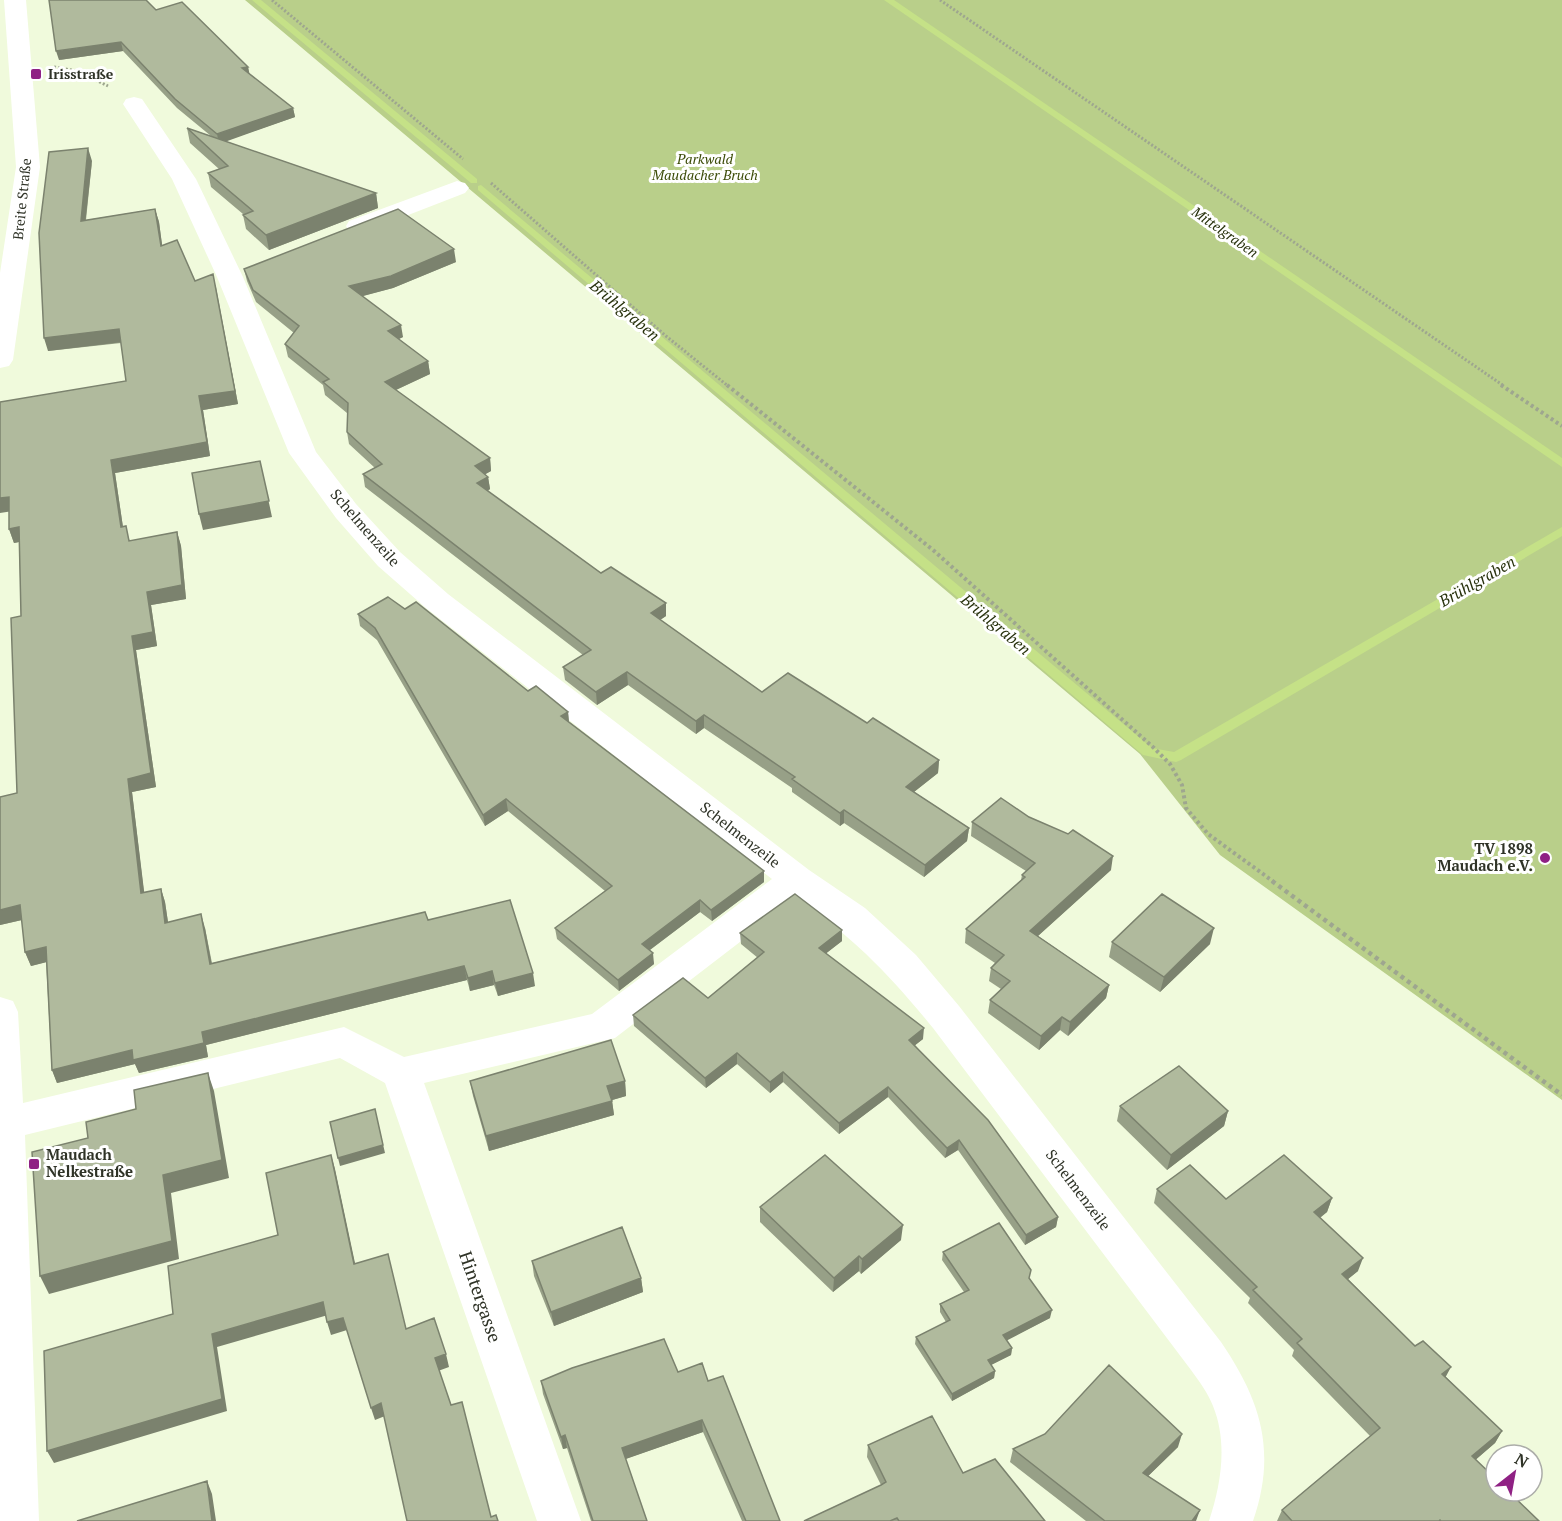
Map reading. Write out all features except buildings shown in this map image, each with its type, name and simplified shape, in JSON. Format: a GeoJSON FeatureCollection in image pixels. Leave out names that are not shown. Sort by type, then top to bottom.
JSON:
{"type":"FeatureCollection","features":[{"type":"Feature","properties":{"kind":"street","name":"Breite Straße"},"geometry":{"type":"LineString","coordinates":[[0,360],[5,288],[28,167],[10,62],[15,0]]}},
{"type":"Feature","properties":{"kind":"street","name":"Schelmenzeile"},"geometry":{"type":"LineString","coordinates":[[134,104],[184,178],[241,273],[303,453],[346,510],[389,559],[438,601],[797,879],[852,918],[903,965],[946,1017],[1206,1356],[1230,1394],[1242,1432],[1243,1467],[1238,1504],[1231,1521]]}},
{"type":"Feature","properties":{"kind":"street"},"geometry":{"type":"LineString","coordinates":[[338,234],[457,188]]}},
{"type":"Feature","properties":{"kind":"street","name":"Schelmenzeile"},"geometry":{"type":"LineString","coordinates":[[401,1073],[602,1027],[797,879]]}},
{"type":"Feature","properties":{"kind":"street"},"geometry":{"type":"LineString","coordinates":[[0,1012],[4,1207],[17,1521]]}},
{"type":"Feature","properties":{"kind":"street"},"geometry":{"type":"LineString","coordinates":[[4,1125],[60,1109],[344,1042],[401,1073]]}},
{"type":"Feature","properties":{"kind":"street","name":"Hintergasse"},"geometry":{"type":"LineString","coordinates":[[401,1073],[559,1521]]}},
{"type":"Feature","properties":{"kind":"path"},"geometry":{"type":"LineString","coordinates":[[272,0],[471,166]]}},
{"type":"Feature","properties":{"kind":"path"},"geometry":{"type":"LineString","coordinates":[[940,0],[1562,426]]}},
{"type":"Feature","properties":{"kind":"path"},"geometry":{"type":"LineString","coordinates":[[10,62],[77,71],[99,79]]}},
{"type":"Feature","properties":{"kind":"path"},"geometry":{"type":"LineString","coordinates":[[489,181],[666,336],[933,550],[1154,748],[1170,764],[1182,785],[1186,808],[1208,834],[1562,1095]]}},
{"type":"Feature","properties":{"kind":"green space","name":"Parkwald Maudacher Bruch"},"geometry":{"type":"Polygon","coordinates":[[[245,0],[1562,0],[1562,1100],[1220,855],[1140,754],[245,0]]]}},
{"type":"Feature","properties":{"kind":"waterway","name":"Brühlgraben"},"geometry":{"type":"LineString","coordinates":[[256,0],[474,181]]}},
{"type":"Feature","properties":{"kind":"waterway","name":"Mittelgraben"},"geometry":{"type":"LineString","coordinates":[[888,0],[1562,463]]}},
{"type":"Feature","properties":{"kind":"waterway","name":"Brühlgraben"},"geometry":{"type":"LineString","coordinates":[[481,188],[1148,752],[1176,757],[1562,531]]}},
{"type":"Feature","properties":{"kind":"place","name":"Irisstraße"},"geometry":{"type":"Point","coordinates":[36,74]}},
{"type":"Feature","properties":{"kind":"place","name":"TV 1898 Maudach e.V."},"geometry":{"type":"Point","coordinates":[1545,858]}},
{"type":"Feature","properties":{"kind":"place","name":"Maudach Nelkestraße"},"geometry":{"type":"Point","coordinates":[34,1164]}}]}
